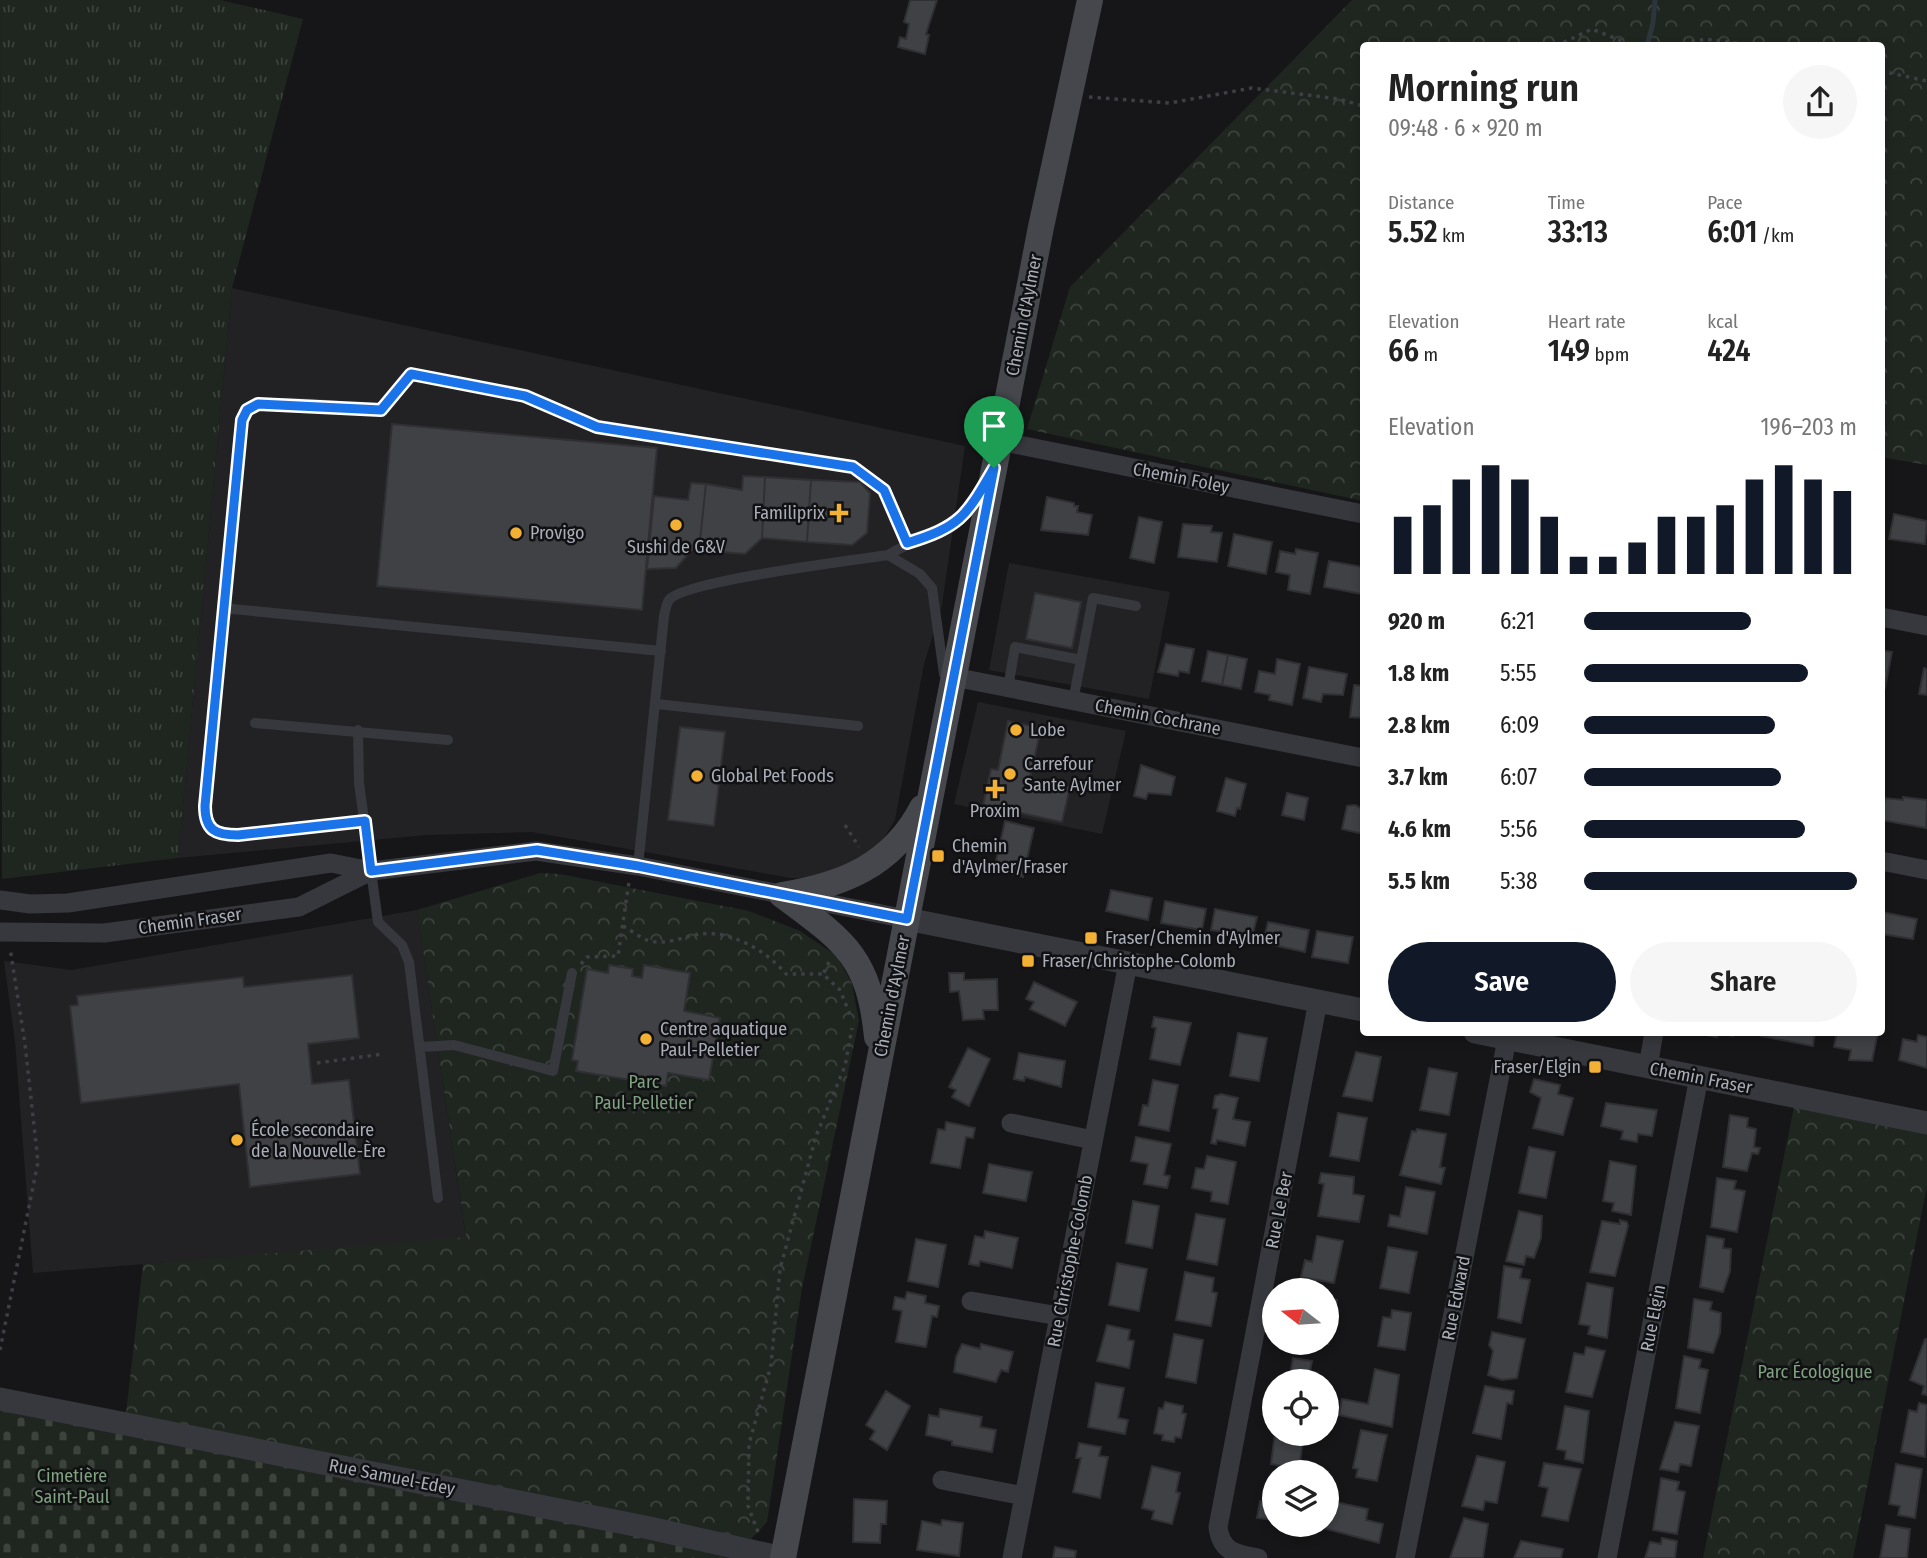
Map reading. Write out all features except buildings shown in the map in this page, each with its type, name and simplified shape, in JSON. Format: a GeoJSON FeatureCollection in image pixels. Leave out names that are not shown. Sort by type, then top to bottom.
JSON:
{"type":"FeatureCollection","features":[{"type":"Feature","properties":{"kind":"main road","name":"Chemin d'Aylmer"},"geometry":{"type":"LineString","coordinates":[[1041,227],[1074,0]]}},
{"type":"Feature","properties":{"kind":"main road","name":"Chemin d'Aylmer"},"geometry":{"type":"LineString","coordinates":[[783,1558],[1041,227],[1090,0]]}},
{"type":"Feature","properties":{"kind":"main road"},"geometry":{"type":"LineString","coordinates":[[782,895],[835,884],[873,866],[902,840],[932,788]]}},
{"type":"Feature","properties":{"kind":"main road"},"geometry":{"type":"LineString","coordinates":[[782,895],[827,929],[854,955],[869,989],[879,1064]]}},
{"type":"Feature","properties":{"kind":"street","name":"Chemin Foley"},"geometry":{"type":"LineString","coordinates":[[999,441],[1360,513]]}},
{"type":"Feature","properties":{"kind":"street"},"geometry":{"type":"LineString","coordinates":[[1885,618],[1927,626]]}},
{"type":"Feature","properties":{"kind":"street","name":"Chemin Cochrane"},"geometry":{"type":"LineString","coordinates":[[954,677],[1360,757]]}},
{"type":"Feature","properties":{"kind":"street","name":"Chemin Fraser"},"geometry":{"type":"LineString","coordinates":[[4,933],[68,903],[331,863],[371,871],[537,850],[634,865],[1360,1009]]}},
{"type":"Feature","properties":{"kind":"street"},"geometry":{"type":"LineString","coordinates":[[1885,862],[1927,870]]}},
{"type":"Feature","properties":{"kind":"street","name":"Chemin Fraser"},"geometry":{"type":"LineString","coordinates":[[0,900],[32,919],[104,933],[299,907],[371,871]]}},
{"type":"Feature","properties":{"kind":"street","name":"Rue Christophe-Colomb"},"geometry":{"type":"LineString","coordinates":[[1012,1558],[1128,963]]}},
{"type":"Feature","properties":{"kind":"street","name":"Rue Le Ber"},"geometry":{"type":"LineString","coordinates":[[1258,1558],[1230,1551],[1223,1545],[1218,1527],[1318,1001]]}},
{"type":"Feature","properties":{"kind":"street","name":"Chemin Fraser"},"geometry":{"type":"LineString","coordinates":[[1493,1036],[1927,1123]]}},
{"type":"Feature","properties":{"kind":"street"},"geometry":{"type":"LineString","coordinates":[[1648,1067],[1653,1036]]}},
{"type":"Feature","properties":{"kind":"street","name":"Rue Edward"},"geometry":{"type":"LineString","coordinates":[[1405,1558],[1507,1039]]}},
{"type":"Feature","properties":{"kind":"street","name":"Rue Elgin"},"geometry":{"type":"LineString","coordinates":[[1607,1558],[1699,1077]]}},
{"type":"Feature","properties":{"kind":"street"},"geometry":{"type":"LineString","coordinates":[[1011,1124],[1093,1140]]}},
{"type":"Feature","properties":{"kind":"street"},"geometry":{"type":"LineString","coordinates":[[971,1301],[1059,1316]]}},
{"type":"Feature","properties":{"kind":"street","name":"Rue Samuel-Edey"},"geometry":{"type":"LineString","coordinates":[[0,1399],[632,1525],[783,1558]]}},
{"type":"Feature","properties":{"kind":"street"},"geometry":{"type":"LineString","coordinates":[[942,1480],[1024,1496]]}},
{"type":"Feature","properties":{"kind":"lane"},"geometry":{"type":"LineString","coordinates":[[365,821],[222,835],[211,831],[205,821],[238,438],[247,410],[258,404],[381,410],[411,374],[525,396],[597,427],[853,467],[884,490],[907,543]]}},
{"type":"Feature","properties":{"kind":"lane"},"geometry":{"type":"LineString","coordinates":[[634,865],[669,600],[678,594],[718,582],[888,555],[907,543],[946,531],[957,524],[994,468]]}},
{"type":"Feature","properties":{"kind":"lane"},"geometry":{"type":"LineString","coordinates":[[888,555],[920,574],[932,588],[948,706]]}},
{"type":"Feature","properties":{"kind":"lane"},"geometry":{"type":"LineString","coordinates":[[1073,701],[1093,598],[1136,606]]}},
{"type":"Feature","properties":{"kind":"lane"},"geometry":{"type":"LineString","coordinates":[[222,608],[661,651]]}},
{"type":"Feature","properties":{"kind":"lane"},"geometry":{"type":"LineString","coordinates":[[1008,688],[1015,648],[1081,660]]}},
{"type":"Feature","properties":{"kind":"lane"},"geometry":{"type":"LineString","coordinates":[[657,704],[858,726]]}},
{"type":"Feature","properties":{"kind":"lane"},"geometry":{"type":"LineString","coordinates":[[255,723],[448,740]]}},
{"type":"Feature","properties":{"kind":"lane"},"geometry":{"type":"LineString","coordinates":[[358,730],[359,783],[378,922],[402,945],[409,961],[438,1198]]}},
{"type":"Feature","properties":{"kind":"lane"},"geometry":{"type":"LineString","coordinates":[[421,1046],[454,1045],[553,1071],[572,973]]}},
{"type":"Feature","properties":{"kind":"path"},"geometry":{"type":"LineString","coordinates":[[1565,42],[1592,30],[1624,42]]}},
{"type":"Feature","properties":{"kind":"path"},"geometry":{"type":"LineString","coordinates":[[1692,42],[1705,39],[1728,42]]}},
{"type":"Feature","properties":{"kind":"path"},"geometry":{"type":"LineString","coordinates":[[1885,72],[1927,81]]}},
{"type":"Feature","properties":{"kind":"path"},"geometry":{"type":"LineString","coordinates":[[1070,94],[1104,100],[1170,103],[1252,88],[1339,99],[1360,105]]}},
{"type":"Feature","properties":{"kind":"path"},"geometry":{"type":"LineString","coordinates":[[845,825],[864,854]]}},
{"type":"Feature","properties":{"kind":"path"},"geometry":{"type":"LineString","coordinates":[[572,973],[587,957],[618,956],[634,865]]}},
{"type":"Feature","properties":{"kind":"path"},"geometry":{"type":"LineString","coordinates":[[623,926],[655,943],[703,934],[716,935],[748,944],[778,964],[786,974],[823,974],[840,990],[853,1023],[845,1066],[816,1136],[780,1269],[771,1365],[749,1444],[748,1506],[760,1537]]}},
{"type":"Feature","properties":{"kind":"path"},"geometry":{"type":"LineString","coordinates":[[0,1350],[38,1162],[26,1044],[4,933]]}},
{"type":"Feature","properties":{"kind":"path"},"geometry":{"type":"LineString","coordinates":[[823,974],[829,962]]}},
{"type":"Feature","properties":{"kind":"path"},"geometry":{"type":"LineString","coordinates":[[317,1063],[383,1054]]}},
{"type":"Feature","properties":{"kind":"shaded area"},"geometry":{"type":"Polygon","coordinates":[[[232,288],[965,446],[942,605],[924,664],[895,820],[877,849],[820,878],[790,878],[532,832],[427,835],[178,858],[232,288]]]}},
{"type":"Feature","properties":{"kind":"shaded area"},"geometry":{"type":"Polygon","coordinates":[[[1009,563],[1170,592],[1149,699],[989,670],[1009,563]]]}},
{"type":"Feature","properties":{"kind":"shaded area"},"geometry":{"type":"Polygon","coordinates":[[[978,702],[1126,731],[1102,834],[954,804],[978,702]]]}},
{"type":"Feature","properties":{"kind":"shaded area","name":"École secondaire de la Nouvelle-Ère"},"geometry":{"type":"Polygon","coordinates":[[[417,910],[466,1238],[33,1273],[15,1042],[4,961],[71,970],[417,910]]]}},
{"type":"Feature","properties":{"kind":"green space"},"geometry":{"type":"Polygon","coordinates":[[[0,0],[220,0],[303,19],[232,288],[178,858],[2,879],[0,0]]]}},
{"type":"Feature","properties":{"kind":"green space"},"geometry":{"type":"Polygon","coordinates":[[[1352,0],[1927,0],[1927,465],[1885,458],[1885,42],[1360,42],[1360,500],[1027,429],[1070,287],[1352,0]]]}},
{"type":"Feature","properties":{"kind":"green space","name":"Parc Paul-Pelletier"},"geometry":{"type":"Polygon","coordinates":[[[540,873],[560,874],[749,911],[800,931],[837,956],[852,984],[859,1021],[802,1288],[767,1522],[751,1539],[126,1414],[143,1264],[466,1237],[417,910],[540,873]]]}},
{"type":"Feature","properties":{"kind":"green space","name":"Parc Écologique"},"geometry":{"type":"Polygon","coordinates":[[[1796,1097],[1927,1123],[1927,1186],[1853,1558],[1703,1558],[1796,1097]]]}},
{"type":"Feature","properties":{"kind":"green space","name":"Cimetière Saint-Paul"},"geometry":{"type":"Polygon","coordinates":[[[0,1399],[783,1558],[0,1558],[0,1399]]]}},
{"type":"Feature","properties":{"kind":"waterway"},"geometry":{"type":"LineString","coordinates":[[1648,42],[1655,0]]}},
{"type":"Feature","properties":{"kind":"place","name":"Familiprix"},"geometry":{"type":"Point","coordinates":[839,513]}},
{"type":"Feature","properties":{"kind":"place","name":"Sushi de G&V"},"geometry":{"type":"Point","coordinates":[676,525]}},
{"type":"Feature","properties":{"kind":"place","name":"Provigo"},"geometry":{"type":"Point","coordinates":[516,533]}},
{"type":"Feature","properties":{"kind":"place","name":"Lobe"},"geometry":{"type":"Point","coordinates":[1016,730]}},
{"type":"Feature","properties":{"kind":"place","name":"Carrefour Sante Aylmer"},"geometry":{"type":"Point","coordinates":[1010,774]}},
{"type":"Feature","properties":{"kind":"place","name":"Global Pet Foods"},"geometry":{"type":"Point","coordinates":[697,776]}},
{"type":"Feature","properties":{"kind":"place","name":"Proxim"},"geometry":{"type":"Point","coordinates":[995,789]}},
{"type":"Feature","properties":{"kind":"place","name":"Chemin d'Aylmer/Fraser"},"geometry":{"type":"Point","coordinates":[938,856]}},
{"type":"Feature","properties":{"kind":"place","name":"Fraser/Chemin d'Aylmer"},"geometry":{"type":"Point","coordinates":[1091,938]}},
{"type":"Feature","properties":{"kind":"place","name":"Fraser/Christophe-Colomb"},"geometry":{"type":"Point","coordinates":[1028,961]}},
{"type":"Feature","properties":{"kind":"place","name":"Centre aquatique Paul-Pelletier"},"geometry":{"type":"Point","coordinates":[646,1039]}},
{"type":"Feature","properties":{"kind":"place","name":"Fraser/Elgin"},"geometry":{"type":"Point","coordinates":[1595,1067]}},
{"type":"Feature","properties":{"kind":"place","name":"École secondaire de la Nouvelle-Ère"},"geometry":{"type":"Point","coordinates":[237,1140]}},
{"type":"Feature","properties":{"kind":"route"},"geometry":{"type":"LineString","coordinates":[[411,374],[525,396],[597,427],[853,467],[884,490],[907,543],[946,531],[957,524],[994,468],[907,919],[638,866],[537,850],[371,871],[365,821],[222,835],[211,831],[205,821],[238,438],[247,410],[258,404],[381,410],[411,374]]}}]}
